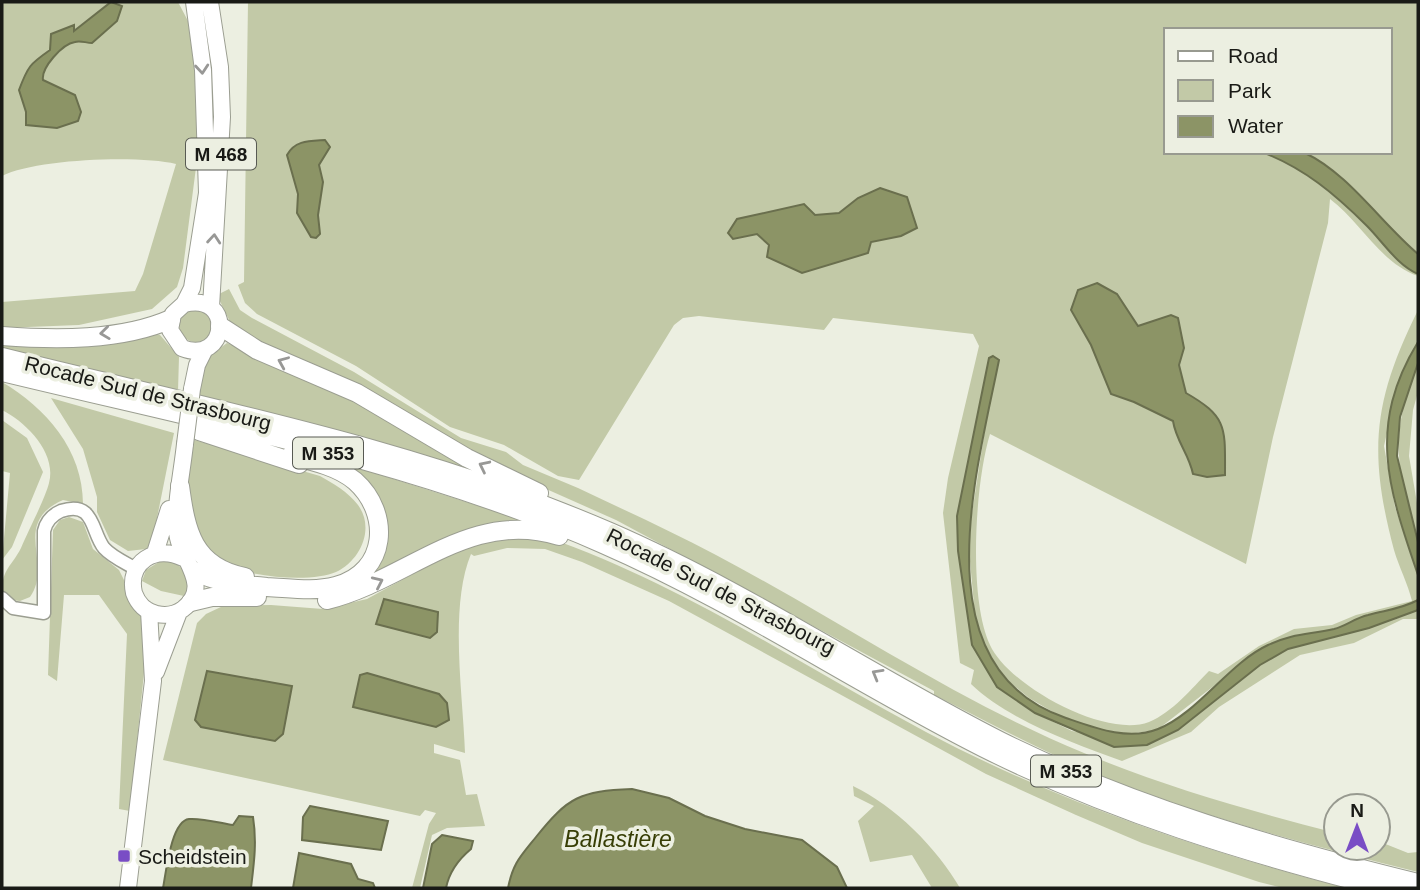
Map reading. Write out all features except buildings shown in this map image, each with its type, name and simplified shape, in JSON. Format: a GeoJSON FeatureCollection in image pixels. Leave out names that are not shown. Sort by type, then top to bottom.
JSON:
{"type":"FeatureCollection","features":[{"type":"Feature","properties":{"kind":"highway"},"geometry":{"type":"LineString","coordinates":[[2,336],[83,336],[147,327],[171,319]]}},
{"type":"Feature","properties":{"kind":"highway"},"geometry":{"type":"LineString","coordinates":[[220,326],[257,350],[357,393],[467,458],[610,532]]}},
{"type":"Feature","properties":{"kind":"highway","name":"Rocade Sud de Strasbourg"},"geometry":{"type":"LineString","coordinates":[[2,357],[413,460],[499,488],[610,532],[741,596],[946,713],[1055,767],[1187,819],[1319,858],[1418,883]]}},
{"type":"Feature","properties":{"kind":"highway"},"geometry":{"type":"LineString","coordinates":[[2,374],[78,400],[308,460],[342,472],[367,493],[378,516],[380,535],[375,555],[364,571],[346,583],[311,590],[232,584],[212,580],[188,564]]}},
{"type":"Feature","properties":{"kind":"highway","name":"Rocade Sud de Strasbourg"},"geometry":{"type":"LineString","coordinates":[[2,374],[403,472],[529,514],[645,563],[984,748],[1051,780],[1178,830],[1384,888]]}},
{"type":"Feature","properties":{"kind":"highway"},"geometry":{"type":"LineString","coordinates":[[180,486],[190,538],[201,554],[214,564],[240,576],[322,582],[349,572],[359,565],[370,547],[373,534],[369,512],[356,493],[343,482],[309,467],[199,431]]}},
{"type":"Feature","properties":{"kind":"highway"},"geometry":{"type":"LineString","coordinates":[[185,607],[239,596],[335,598],[378,583],[461,540],[502,529],[548,533],[645,563]]}},
{"type":"Feature","properties":{"kind":"main road","name":"M 468"},"geometry":{"type":"LineString","coordinates":[[184,304],[192,288],[206,194],[203,70],[194,2]]}},
{"type":"Feature","properties":{"kind":"main road","name":"M 468"},"geometry":{"type":"LineString","coordinates":[[210,2],[220,67],[222,117],[211,307]]}},
{"type":"Feature","properties":{"kind":"main road"},"geometry":{"type":"LineString","coordinates":[[155,553],[167,521],[188,388],[187,368],[182,348],[172,335],[171,319],[184,304],[194,301],[211,307],[220,326],[216,340],[198,351],[182,348]]}},
{"type":"Feature","properties":{"kind":"main road"},"geometry":{"type":"LineString","coordinates":[[188,388],[205,349]]}},
{"type":"Feature","properties":{"kind":"main road"},"geometry":{"type":"LineString","coordinates":[[153,681],[196,587],[176,528],[181,443]]}},
{"type":"Feature","properties":{"kind":"main road"},"geometry":{"type":"LineString","coordinates":[[185,607],[164,615],[149,611],[134,593],[136,569],[144,559],[155,553],[170,552],[188,564]]}},
{"type":"Feature","properties":{"kind":"main road"},"geometry":{"type":"LineString","coordinates":[[128,888],[153,681],[149,611]]}},
{"type":"Feature","properties":{"kind":"street"},"geometry":{"type":"LineString","coordinates":[[2,598],[13,608],[44,613],[44,531],[46,523],[60,512],[78,510],[87,514],[94,522],[105,549],[136,569]]}},
{"type":"Feature","properties":{"kind":"green space"},"geometry":{"type":"Polygon","coordinates":[[[2,2],[178,2],[188,21],[198,98],[198,152],[183,268],[177,287],[152,309],[79,325],[2,328],[2,302],[135,291],[143,274],[176,164],[138,160],[88,160],[38,166],[2,176],[2,2]]]}},
{"type":"Feature","properties":{"kind":"green space"},"geometry":{"type":"Polygon","coordinates":[[[248,2],[1418,2],[1418,254],[1395,235],[1358,194],[1331,192],[1418,276],[1393,262],[1330,199],[1328,223],[1273,437],[1246,564],[990,434],[978,510],[976,571],[983,624],[990,645],[1016,676],[1060,705],[1084,716],[1108,723],[1130,725],[1158,718],[1209,671],[1218,674],[1259,646],[1294,629],[1332,625],[1356,615],[1412,601],[1394,550],[1380,484],[1378,455],[1384,400],[1403,342],[1418,310],[1418,342],[1398,384],[1384,446],[1395,507],[1418,575],[1418,600],[1400,609],[1366,615],[1346,626],[1264,647],[1157,730],[1128,734],[1106,732],[1058,715],[1029,698],[1000,674],[976,627],[968,539],[985,429],[989,359],[957,516],[972,645],[997,687],[1035,713],[1072,731],[1147,745],[1178,730],[1260,665],[1288,649],[1369,628],[1418,610],[1418,619],[1403,619],[1354,643],[1300,655],[1219,707],[1191,732],[1122,761],[1063,738],[1003,708],[971,684],[974,670],[960,663],[943,513],[948,478],[979,346],[973,334],[833,318],[824,330],[699,316],[683,318],[674,325],[579,480],[558,476],[504,445],[450,427],[356,366],[257,314],[245,303],[238,285],[244,282],[248,2]]]}},
{"type":"Feature","properties":{"kind":"green space"},"geometry":{"type":"Polygon","coordinates":[[[229,289],[240,310],[252,318],[354,372],[461,438],[506,452],[523,465],[578,488],[699,546],[989,709],[1115,765],[1240,807],[1322,829],[1322,847],[1176,804],[1035,746],[934,695],[934,691],[616,520],[517,476],[265,348],[233,328],[217,295],[229,289]]]}},
{"type":"Feature","properties":{"kind":"green space"},"geometry":{"type":"Polygon","coordinates":[[[196,308],[208,313],[213,325],[208,337],[196,342],[184,337],[179,325],[184,313],[196,308]]]}},
{"type":"Feature","properties":{"kind":"green space"},"geometry":{"type":"Polygon","coordinates":[[[153,333],[160,335],[179,357],[178,391],[2,348],[2,339],[153,333]]]}},
{"type":"Feature","properties":{"kind":"green space"},"geometry":{"type":"Polygon","coordinates":[[[227,343],[334,388],[476,470],[476,474],[198,396],[204,360],[227,343]]]}},
{"type":"Feature","properties":{"kind":"green space"},"geometry":{"type":"Polygon","coordinates":[[[1418,363],[1418,392],[1413,410],[1409,456],[1418,509],[1418,542],[1401,472],[1399,432],[1418,363]]]}},
{"type":"Feature","properties":{"kind":"green space"},"geometry":{"type":"Polygon","coordinates":[[[2,382],[33,404],[59,433],[77,466],[83,504],[63,500],[47,510],[39,521],[36,532],[36,584],[30,597],[20,601],[9,600],[2,591],[4,578],[40,506],[49,483],[50,472],[44,450],[38,440],[21,422],[2,410],[2,382]]]}},
{"type":"Feature","properties":{"kind":"green space"},"geometry":{"type":"Polygon","coordinates":[[[51,398],[174,433],[152,543],[146,549],[128,551],[110,540],[97,512],[97,497],[83,449],[51,398]]]}},
{"type":"Feature","properties":{"kind":"green space"},"geometry":{"type":"Polygon","coordinates":[[[2,420],[27,438],[43,472],[12,547],[2,560],[10,473],[2,471],[2,420]]]}},
{"type":"Feature","properties":{"kind":"green space"},"geometry":{"type":"Polygon","coordinates":[[[191,439],[320,476],[340,488],[354,500],[363,514],[365,533],[358,552],[345,567],[324,576],[269,576],[232,568],[218,561],[208,553],[202,543],[186,504],[185,480],[191,439]]]}},
{"type":"Feature","properties":{"kind":"green space"},"geometry":{"type":"Polygon","coordinates":[[[339,464],[520,519],[517,523],[476,527],[436,542],[360,583],[385,533],[339,464]]]}},
{"type":"Feature","properties":{"kind":"green space"},"geometry":{"type":"Polygon","coordinates":[[[69,517],[83,522],[93,549],[119,570],[144,620],[147,643],[130,811],[119,809],[127,634],[99,595],[64,595],[57,681],[48,675],[53,530],[60,520],[69,517]]]}},
{"type":"Feature","properties":{"kind":"green space"},"geometry":{"type":"Polygon","coordinates":[[[546,537],[644,577],[692,601],[926,732],[1027,781],[1185,841],[1346,888],[1283,888],[1142,843],[986,774],[669,601],[582,562],[545,549],[507,548],[474,556],[471,554],[464,575],[459,625],[465,753],[434,744],[434,753],[460,760],[466,795],[477,794],[485,826],[447,828],[432,835],[420,888],[412,888],[429,824],[436,813],[425,810],[420,816],[163,760],[197,623],[206,614],[223,606],[271,605],[323,609],[367,599],[473,541],[546,537]]]}},
{"type":"Feature","properties":{"kind":"green space"},"geometry":{"type":"Polygon","coordinates":[[[162,560],[175,563],[184,571],[188,582],[184,596],[161,591],[142,581],[146,570],[162,560]]]}},
{"type":"Feature","properties":{"kind":"green space"},"geometry":{"type":"Polygon","coordinates":[[[853,786],[869,794],[914,830],[951,873],[960,888],[932,888],[912,855],[870,862],[858,821],[874,806],[854,796],[853,786]]]}},
{"type":"Feature","properties":{"kind":"green space"},"geometry":{"type":"Polygon","coordinates":[[[1392,847],[1408,853],[1418,852],[1418,872],[1380,862],[1392,862],[1392,847]]]}},
{"type":"Feature","properties":{"kind":"water"},"geometry":{"type":"Polygon","coordinates":[[[111,2],[122,6],[117,21],[92,43],[77,41],[64,47],[49,63],[43,75],[43,80],[75,95],[81,112],[78,121],[57,128],[26,125],[26,112],[19,90],[30,66],[50,50],[51,34],[74,25],[74,31],[111,2]]]}},
{"type":"Feature","properties":{"kind":"water"},"geometry":{"type":"Polygon","coordinates":[[[325,140],[330,147],[319,165],[323,182],[318,215],[320,234],[316,238],[311,237],[297,213],[298,194],[287,155],[299,144],[325,140]]]}},
{"type":"Feature","properties":{"kind":"water"},"geometry":{"type":"Polygon","coordinates":[[[1267,154],[1307,154],[1336,173],[1418,254],[1418,274],[1397,259],[1367,226],[1331,193],[1267,154]]]}},
{"type":"Feature","properties":{"kind":"water"},"geometry":{"type":"Polygon","coordinates":[[[880,188],[907,197],[917,228],[901,236],[871,242],[868,253],[802,273],[767,257],[769,245],[757,234],[733,239],[728,233],[737,219],[804,204],[815,215],[839,213],[858,198],[880,188]]]}},
{"type":"Feature","properties":{"kind":"water"},"geometry":{"type":"Polygon","coordinates":[[[1097,283],[1117,294],[1138,326],[1171,315],[1178,318],[1184,348],[1179,365],[1186,393],[1210,409],[1221,425],[1225,446],[1225,475],[1207,477],[1193,474],[1173,421],[1111,394],[1091,345],[1071,310],[1078,290],[1097,283]]]}},
{"type":"Feature","properties":{"kind":"water"},"geometry":{"type":"Polygon","coordinates":[[[1418,342],[1418,363],[1400,417],[1397,456],[1418,542],[1418,575],[1398,515],[1388,458],[1388,431],[1392,402],[1402,373],[1418,342]]]}},
{"type":"Feature","properties":{"kind":"water"},"geometry":{"type":"Polygon","coordinates":[[[993,356],[999,360],[972,509],[969,562],[974,612],[990,657],[1020,693],[1066,718],[1088,726],[1112,732],[1147,732],[1173,722],[1187,712],[1240,663],[1268,645],[1294,636],[1334,629],[1363,616],[1418,600],[1418,610],[1369,628],[1288,649],[1260,665],[1178,730],[1147,745],[1114,747],[1035,713],[997,687],[972,645],[958,551],[957,516],[989,358],[993,356]]]}},
{"type":"Feature","properties":{"kind":"water"},"geometry":{"type":"Polygon","coordinates":[[[384,599],[438,612],[437,632],[430,638],[376,624],[384,599]]]}},
{"type":"Feature","properties":{"kind":"water"},"geometry":{"type":"Polygon","coordinates":[[[207,671],[292,686],[283,734],[275,741],[201,727],[195,720],[207,671]]]}},
{"type":"Feature","properties":{"kind":"water"},"geometry":{"type":"Polygon","coordinates":[[[367,673],[439,694],[447,703],[449,720],[436,727],[353,707],[360,675],[367,673]]]}},
{"type":"Feature","properties":{"kind":"water","name":"Ballastière"},"geometry":{"type":"Polygon","coordinates":[[[632,789],[669,798],[705,816],[745,829],[802,840],[837,867],[847,888],[508,888],[512,872],[521,855],[567,805],[587,795],[632,789]]]}},
{"type":"Feature","properties":{"kind":"water"},"geometry":{"type":"Polygon","coordinates":[[[310,806],[388,821],[381,850],[302,840],[303,817],[310,806]]]}},
{"type":"Feature","properties":{"kind":"water"},"geometry":{"type":"Polygon","coordinates":[[[239,816],[253,817],[255,844],[251,888],[163,888],[170,849],[183,822],[194,819],[233,825],[239,816]]]}},
{"type":"Feature","properties":{"kind":"water"},"geometry":{"type":"Polygon","coordinates":[[[442,835],[473,841],[471,849],[455,867],[446,888],[423,888],[432,844],[442,835]]]}},
{"type":"Feature","properties":{"kind":"water"},"geometry":{"type":"Polygon","coordinates":[[[299,853],[351,864],[358,879],[373,883],[375,888],[293,888],[299,853]]]}},
{"type":"Feature","properties":{"kind":"place","name":"Scheidstein"},"geometry":{"type":"Point","coordinates":[124,856]}}]}
